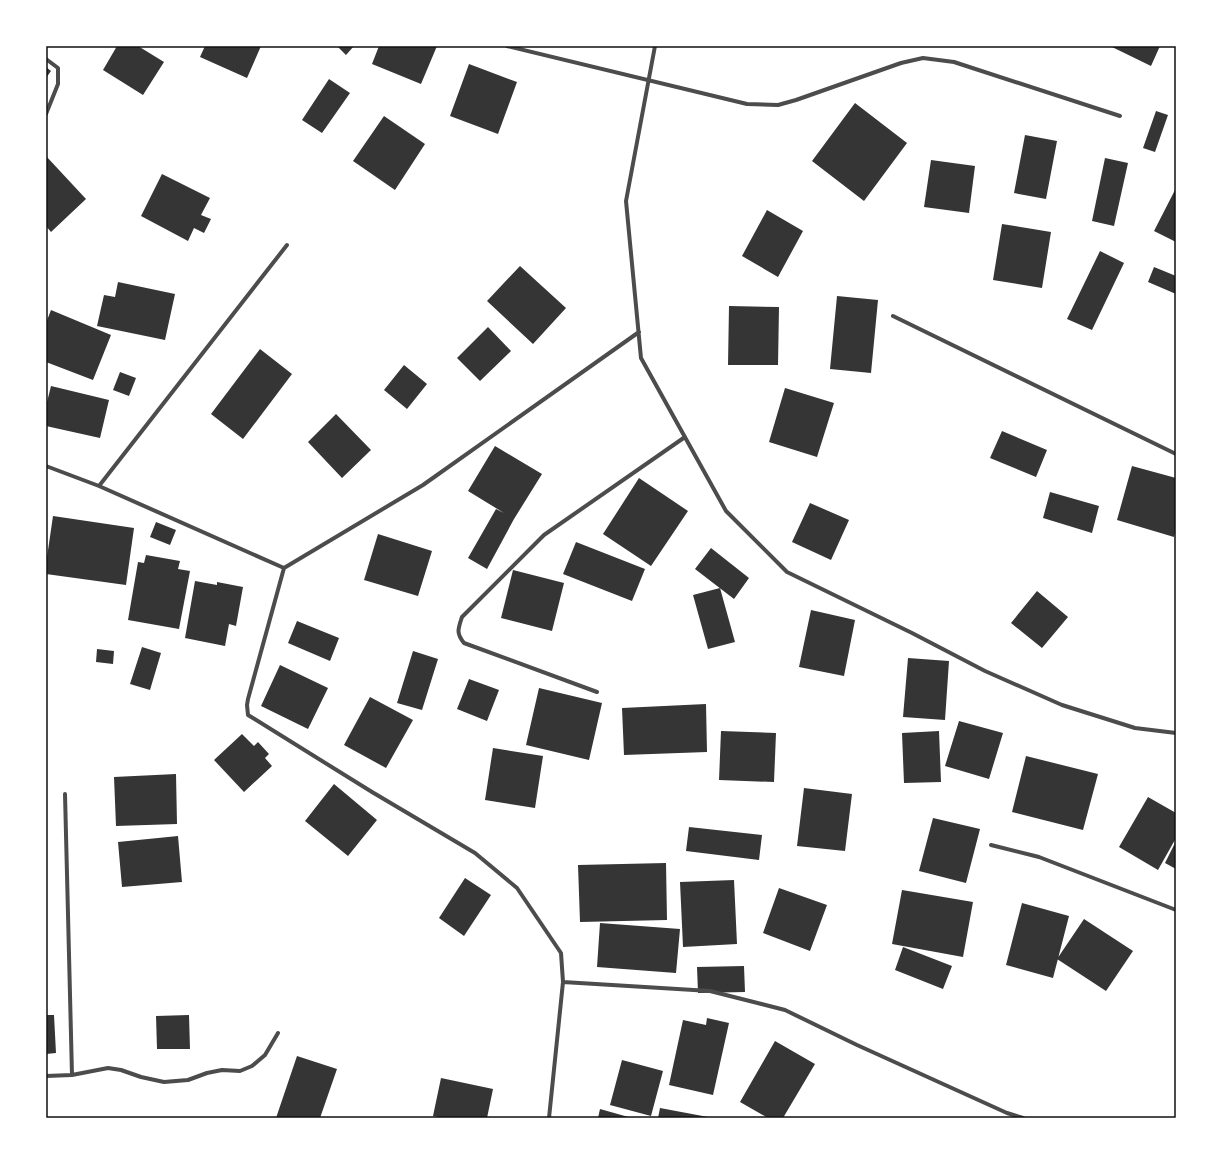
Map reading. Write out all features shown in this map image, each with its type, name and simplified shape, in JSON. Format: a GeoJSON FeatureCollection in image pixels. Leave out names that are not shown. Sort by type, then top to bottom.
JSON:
{"type":"FeatureCollection","features":[{"type":"Feature","properties":{"kind":"street"},"geometry":{"type":"LineString","coordinates":[[507,46],[747,104],[778,105],[796,100],[901,62],[923,58],[954,62],[1120,116]]}},
{"type":"Feature","properties":{"kind":"street"},"geometry":{"type":"LineString","coordinates":[[656,46],[626,201],[641,358],[726,510],[787,572],[912,633],[985,671],[1062,705],[1135,728],[1176,733]]}},
{"type":"Feature","properties":{"kind":"street"},"geometry":{"type":"LineString","coordinates":[[46,59],[58,68],[58,84],[46,114]]}},
{"type":"Feature","properties":{"kind":"street"},"geometry":{"type":"LineString","coordinates":[[99,486],[287,245]]}},
{"type":"Feature","properties":{"kind":"street"},"geometry":{"type":"LineString","coordinates":[[893,316],[1176,454]]}},
{"type":"Feature","properties":{"kind":"street"},"geometry":{"type":"LineString","coordinates":[[549,1118],[563,982],[561,953],[517,888],[475,853],[372,792],[248,715],[247,705],[284,568],[423,485],[639,332]]}},
{"type":"Feature","properties":{"kind":"street"},"geometry":{"type":"LineString","coordinates":[[597,692],[464,643],[459,636],[458,629],[462,617],[544,535],[685,437]]}},
{"type":"Feature","properties":{"kind":"street"},"geometry":{"type":"LineString","coordinates":[[46,466],[99,486],[284,568]]}},
{"type":"Feature","properties":{"kind":"street"},"geometry":{"type":"LineString","coordinates":[[65,794],[72,1075]]}},
{"type":"Feature","properties":{"kind":"street"},"geometry":{"type":"LineString","coordinates":[[991,845],[1039,857],[1176,910]]}},
{"type":"Feature","properties":{"kind":"street"},"geometry":{"type":"LineString","coordinates":[[563,982],[710,991],[785,1010],[1007,1113],[1022,1118]]}},
{"type":"Feature","properties":{"kind":"street"},"geometry":{"type":"LineString","coordinates":[[46,1076],[72,1075],[108,1068],[121,1070],[141,1077],[164,1082],[188,1080],[207,1072],[222,1070],[240,1071],[252,1066],[265,1055],[278,1033]]}},
{"type":"Feature","properties":{"kind":"building"},"geometry":{"type":"Polygon","coordinates":[[[117,46],[138,46],[164,62],[143,95],[103,70],[117,46]]]}},
{"type":"Feature","properties":{"kind":"building"},"geometry":{"type":"Polygon","coordinates":[[[205,46],[261,46],[247,78],[200,57],[205,46]]]}},
{"type":"Feature","properties":{"kind":"building"},"geometry":{"type":"Polygon","coordinates":[[[337,46],[354,46],[346,55],[337,46]]]}},
{"type":"Feature","properties":{"kind":"building"},"geometry":{"type":"Polygon","coordinates":[[[379,46],[437,46],[421,84],[372,64],[379,46]]]}},
{"type":"Feature","properties":{"kind":"building"},"geometry":{"type":"Polygon","coordinates":[[[1110,46],[1160,46],[1151,66],[1110,46]]]}},
{"type":"Feature","properties":{"kind":"building"},"geometry":{"type":"Polygon","coordinates":[[[469,64],[517,82],[498,134],[450,116],[469,64]]]}},
{"type":"Feature","properties":{"kind":"building"},"geometry":{"type":"Polygon","coordinates":[[[46,67],[51,71],[46,78],[46,67]]]}},
{"type":"Feature","properties":{"kind":"building"},"geometry":{"type":"Polygon","coordinates":[[[329,79],[350,93],[322,133],[302,120],[329,79]]]}},
{"type":"Feature","properties":{"kind":"building"},"geometry":{"type":"Polygon","coordinates":[[[855,103],[907,143],[864,201],[812,161],[855,103]]]}},
{"type":"Feature","properties":{"kind":"building"},"geometry":{"type":"Polygon","coordinates":[[[1156,111],[1168,115],[1155,152],[1143,148],[1156,111]]]}},
{"type":"Feature","properties":{"kind":"building"},"geometry":{"type":"Polygon","coordinates":[[[384,116],[425,144],[395,190],[353,161],[384,116]]]}},
{"type":"Feature","properties":{"kind":"building"},"geometry":{"type":"Polygon","coordinates":[[[1025,135],[1057,141],[1046,199],[1014,193],[1025,135]]]}},
{"type":"Feature","properties":{"kind":"building"},"geometry":{"type":"Polygon","coordinates":[[[46,156],[86,199],[51,232],[46,226],[46,156]]]}},
{"type":"Feature","properties":{"kind":"building"},"geometry":{"type":"Polygon","coordinates":[[[1105,158],[1128,163],[1114,226],[1092,221],[1105,158]]]}},
{"type":"Feature","properties":{"kind":"building"},"geometry":{"type":"Polygon","coordinates":[[[931,160],[975,166],[969,213],[924,207],[931,160]]]}},
{"type":"Feature","properties":{"kind":"building"},"geometry":{"type":"Polygon","coordinates":[[[162,174],[210,198],[201,215],[211,219],[204,233],[194,228],[188,241],[141,216],[162,174]]]}},
{"type":"Feature","properties":{"kind":"building"},"geometry":{"type":"Polygon","coordinates":[[[1176,188],[1176,242],[1154,231],[1176,188]]]}},
{"type":"Feature","properties":{"kind":"building"},"geometry":{"type":"Polygon","coordinates":[[[767,210],[803,231],[778,277],[742,256],[767,210]]]}},
{"type":"Feature","properties":{"kind":"building"},"geometry":{"type":"Polygon","coordinates":[[[1002,224],[1051,232],[1042,288],[993,280],[1002,224]]]}},
{"type":"Feature","properties":{"kind":"building"},"geometry":{"type":"Polygon","coordinates":[[[1100,251],[1124,263],[1092,330],[1067,319],[1100,251]]]}},
{"type":"Feature","properties":{"kind":"building"},"geometry":{"type":"Polygon","coordinates":[[[520,266],[566,308],[533,344],[487,301],[520,266]]]}},
{"type":"Feature","properties":{"kind":"building"},"geometry":{"type":"Polygon","coordinates":[[[1154,267],[1176,276],[1176,294],[1148,282],[1154,267]]]}},
{"type":"Feature","properties":{"kind":"building"},"geometry":{"type":"Polygon","coordinates":[[[118,282],[175,294],[165,340],[97,326],[104,295],[115,297],[118,282]]]}},
{"type":"Feature","properties":{"kind":"building"},"geometry":{"type":"Polygon","coordinates":[[[837,296],[878,300],[871,373],[830,369],[837,296]]]}},
{"type":"Feature","properties":{"kind":"building"},"geometry":{"type":"Polygon","coordinates":[[[729,306],[779,307],[778,365],[728,365],[729,306]]]}},
{"type":"Feature","properties":{"kind":"building"},"geometry":{"type":"Polygon","coordinates":[[[51,310],[111,335],[93,380],[46,362],[46,323],[51,310]]]}},
{"type":"Feature","properties":{"kind":"building"},"geometry":{"type":"Polygon","coordinates":[[[488,327],[511,351],[480,381],[457,358],[488,327]]]}},
{"type":"Feature","properties":{"kind":"building"},"geometry":{"type":"Polygon","coordinates":[[[260,349],[292,374],[243,439],[211,414],[260,349]]]}},
{"type":"Feature","properties":{"kind":"building"},"geometry":{"type":"Polygon","coordinates":[[[404,365],[427,384],[407,409],[384,390],[404,365]]]}},
{"type":"Feature","properties":{"kind":"building"},"geometry":{"type":"Polygon","coordinates":[[[120,372],[136,378],[129,396],[113,390],[120,372]]]}},
{"type":"Feature","properties":{"kind":"building"},"geometry":{"type":"Polygon","coordinates":[[[51,386],[109,400],[100,438],[46,426],[46,406],[51,386]]]}},
{"type":"Feature","properties":{"kind":"building"},"geometry":{"type":"Polygon","coordinates":[[[785,388],[834,403],[817,457],[769,442],[785,388]]]}},
{"type":"Feature","properties":{"kind":"building"},"geometry":{"type":"Polygon","coordinates":[[[336,414],[371,450],[342,478],[308,442],[336,414]]]}},
{"type":"Feature","properties":{"kind":"building"},"geometry":{"type":"Polygon","coordinates":[[[1002,431],[1047,450],[1036,477],[990,458],[1002,431]]]}},
{"type":"Feature","properties":{"kind":"building"},"geometry":{"type":"Polygon","coordinates":[[[495,446],[542,474],[514,519],[487,569],[468,558],[496,509],[504,513],[468,491],[495,446]]]}},
{"type":"Feature","properties":{"kind":"building"},"geometry":{"type":"Polygon","coordinates":[[[1132,466],[1176,478],[1176,528],[1174,537],[1117,520],[1132,466]]]}},
{"type":"Feature","properties":{"kind":"building"},"geometry":{"type":"Polygon","coordinates":[[[639,478],[688,511],[651,566],[603,534],[639,478]]]}},
{"type":"Feature","properties":{"kind":"building"},"geometry":{"type":"Polygon","coordinates":[[[1050,492],[1099,506],[1092,533],[1043,518],[1050,492]]]}},
{"type":"Feature","properties":{"kind":"building"},"geometry":{"type":"Polygon","coordinates":[[[810,503],[849,520],[831,560],[792,542],[810,503]]]}},
{"type":"Feature","properties":{"kind":"building"},"geometry":{"type":"Polygon","coordinates":[[[53,516],[134,528],[126,585],[46,574],[53,516]]]}},
{"type":"Feature","properties":{"kind":"building"},"geometry":{"type":"Polygon","coordinates":[[[156,522],[176,530],[170,545],[150,537],[156,522]]]}},
{"type":"Feature","properties":{"kind":"building"},"geometry":{"type":"Polygon","coordinates":[[[378,534],[432,551],[418,596],[364,580],[378,534]]]}},
{"type":"Feature","properties":{"kind":"building"},"geometry":{"type":"Polygon","coordinates":[[[576,542],[645,569],[632,601],[563,574],[576,542]]]}},
{"type":"Feature","properties":{"kind":"building"},"geometry":{"type":"Polygon","coordinates":[[[711,548],[749,578],[734,599],[695,569],[711,548]]]}},
{"type":"Feature","properties":{"kind":"building"},"geometry":{"type":"Polygon","coordinates":[[[146,555],[180,561],[178,569],[190,571],[179,629],[128,620],[138,562],[144,563],[146,555]]]}},
{"type":"Feature","properties":{"kind":"building"},"geometry":{"type":"Polygon","coordinates":[[[513,570],[564,583],[552,631],[501,618],[513,570]]]}},
{"type":"Feature","properties":{"kind":"building"},"geometry":{"type":"Polygon","coordinates":[[[195,581],[217,585],[217,582],[243,587],[236,626],[229,624],[225,646],[185,638],[195,581]]]}},
{"type":"Feature","properties":{"kind":"building"},"geometry":{"type":"Polygon","coordinates":[[[720,588],[735,642],[708,649],[693,595],[720,588]]]}},
{"type":"Feature","properties":{"kind":"building"},"geometry":{"type":"Polygon","coordinates":[[[1037,591],[1068,617],[1042,648],[1011,623],[1037,591]]]}},
{"type":"Feature","properties":{"kind":"building"},"geometry":{"type":"Polygon","coordinates":[[[811,610],[855,620],[844,676],[799,667],[811,610]]]}},
{"type":"Feature","properties":{"kind":"building"},"geometry":{"type":"Polygon","coordinates":[[[297,621],[339,638],[330,661],[288,643],[297,621]]]}},
{"type":"Feature","properties":{"kind":"building"},"geometry":{"type":"Polygon","coordinates":[[[142,647],[161,653],[150,690],[130,684],[142,647]]]}},
{"type":"Feature","properties":{"kind":"building"},"geometry":{"type":"Polygon","coordinates":[[[97,649],[114,651],[113,664],[96,662],[97,649]]]}},
{"type":"Feature","properties":{"kind":"building"},"geometry":{"type":"Polygon","coordinates":[[[413,651],[438,659],[422,710],[397,703],[413,651]]]}},
{"type":"Feature","properties":{"kind":"building"},"geometry":{"type":"Polygon","coordinates":[[[908,658],[949,661],[945,720],[903,717],[908,658]]]}},
{"type":"Feature","properties":{"kind":"building"},"geometry":{"type":"Polygon","coordinates":[[[280,665],[328,688],[308,729],[261,706],[280,665]]]}},
{"type":"Feature","properties":{"kind":"building"},"geometry":{"type":"Polygon","coordinates":[[[469,679],[499,690],[487,721],[457,709],[469,679]]]}},
{"type":"Feature","properties":{"kind":"building"},"geometry":{"type":"Polygon","coordinates":[[[539,688],[602,703],[589,760],[526,745],[539,688]]]}},
{"type":"Feature","properties":{"kind":"building"},"geometry":{"type":"Polygon","coordinates":[[[370,697],[413,720],[386,768],[344,745],[370,697]]]}},
{"type":"Feature","properties":{"kind":"building"},"geometry":{"type":"Polygon","coordinates":[[[706,704],[707,752],[624,755],[622,708],[706,704]]]}},
{"type":"Feature","properties":{"kind":"building"},"geometry":{"type":"Polygon","coordinates":[[[959,721],[1003,733],[989,779],[945,766],[959,721]]]}},
{"type":"Feature","properties":{"kind":"building"},"geometry":{"type":"Polygon","coordinates":[[[721,731],[776,733],[774,782],[719,780],[721,731]]]}},
{"type":"Feature","properties":{"kind":"building"},"geometry":{"type":"Polygon","coordinates":[[[939,731],[941,782],[904,783],[902,733],[939,731]]]}},
{"type":"Feature","properties":{"kind":"building"},"geometry":{"type":"Polygon","coordinates":[[[242,734],[254,746],[258,742],[269,754],[265,758],[272,766],[244,792],[214,760],[242,734]]]}},
{"type":"Feature","properties":{"kind":"building"},"geometry":{"type":"Polygon","coordinates":[[[493,748],[543,756],[535,808],[485,800],[493,748]]]}},
{"type":"Feature","properties":{"kind":"building"},"geometry":{"type":"Polygon","coordinates":[[[1026,756],[1098,774],[1083,830],[1012,812],[1026,756]]]}},
{"type":"Feature","properties":{"kind":"building"},"geometry":{"type":"Polygon","coordinates":[[[176,774],[177,824],[116,826],[114,777],[176,774]]]}},
{"type":"Feature","properties":{"kind":"building"},"geometry":{"type":"Polygon","coordinates":[[[334,784],[377,820],[348,856],[305,821],[334,784]]]}},
{"type":"Feature","properties":{"kind":"building"},"geometry":{"type":"Polygon","coordinates":[[[804,788],[852,794],[845,851],[797,846],[804,788]]]}},
{"type":"Feature","properties":{"kind":"building"},"geometry":{"type":"Polygon","coordinates":[[[1148,797],[1176,813],[1176,838],[1158,870],[1119,847],[1148,797]]]}},
{"type":"Feature","properties":{"kind":"building"},"geometry":{"type":"Polygon","coordinates":[[[933,818],[980,829],[966,883],[919,871],[933,818]]]}},
{"type":"Feature","properties":{"kind":"building"},"geometry":{"type":"Polygon","coordinates":[[[689,827],[762,835],[759,860],[686,851],[689,827]]]}},
{"type":"Feature","properties":{"kind":"building"},"geometry":{"type":"Polygon","coordinates":[[[178,836],[182,882],[122,887],[118,842],[178,836]]]}},
{"type":"Feature","properties":{"kind":"building"},"geometry":{"type":"Polygon","coordinates":[[[1176,841],[1176,869],[1165,863],[1176,841]]]}},
{"type":"Feature","properties":{"kind":"building"},"geometry":{"type":"Polygon","coordinates":[[[666,863],[667,920],[580,922],[578,865],[666,863]]]}},
{"type":"Feature","properties":{"kind":"building"},"geometry":{"type":"Polygon","coordinates":[[[465,878],[491,895],[464,936],[439,918],[465,878]]]}},
{"type":"Feature","properties":{"kind":"building"},"geometry":{"type":"Polygon","coordinates":[[[734,880],[737,944],[683,947],[680,882],[734,880]]]}},
{"type":"Feature","properties":{"kind":"building"},"geometry":{"type":"Polygon","coordinates":[[[779,888],[827,905],[810,951],[763,933],[779,888]]]}},
{"type":"Feature","properties":{"kind":"building"},"geometry":{"type":"Polygon","coordinates":[[[902,890],[973,902],[963,957],[892,944],[902,890]]]}},
{"type":"Feature","properties":{"kind":"building"},"geometry":{"type":"Polygon","coordinates":[[[1022,903],[1069,916],[1053,978],[1006,965],[1022,903]]]}},
{"type":"Feature","properties":{"kind":"building"},"geometry":{"type":"Polygon","coordinates":[[[1084,919],[1133,951],[1106,991],[1057,959],[1084,919]]]}},
{"type":"Feature","properties":{"kind":"building"},"geometry":{"type":"Polygon","coordinates":[[[600,923],[680,929],[676,973],[597,967],[600,923]]]}},
{"type":"Feature","properties":{"kind":"building"},"geometry":{"type":"Polygon","coordinates":[[[903,947],[952,966],[943,989],[895,970],[903,947]]]}},
{"type":"Feature","properties":{"kind":"building"},"geometry":{"type":"Polygon","coordinates":[[[744,966],[745,992],[698,993],[697,967],[744,966]]]}},
{"type":"Feature","properties":{"kind":"building"},"geometry":{"type":"Polygon","coordinates":[[[46,1015],[54,1015],[56,1053],[46,1054],[46,1015]]]}},
{"type":"Feature","properties":{"kind":"building"},"geometry":{"type":"Polygon","coordinates":[[[189,1015],[190,1049],[157,1049],[156,1016],[189,1015]]]}},
{"type":"Feature","properties":{"kind":"building"},"geometry":{"type":"Polygon","coordinates":[[[707,1018],[729,1023],[713,1095],[669,1085],[683,1020],[706,1025],[707,1018]]]}},
{"type":"Feature","properties":{"kind":"building"},"geometry":{"type":"Polygon","coordinates":[[[775,1041],[815,1064],[783,1118],[768,1118],[740,1102],[775,1041]]]}},
{"type":"Feature","properties":{"kind":"building"},"geometry":{"type":"Polygon","coordinates":[[[297,1056],[337,1069],[320,1118],[276,1118],[297,1056]]]}},
{"type":"Feature","properties":{"kind":"building"},"geometry":{"type":"Polygon","coordinates":[[[622,1060],[663,1071],[651,1116],[610,1105],[622,1060]]]}},
{"type":"Feature","properties":{"kind":"building"},"geometry":{"type":"Polygon","coordinates":[[[441,1078],[493,1089],[487,1118],[443,1118],[433,1116],[441,1078]]]}},
{"type":"Feature","properties":{"kind":"building"},"geometry":{"type":"Polygon","coordinates":[[[660,1108],[708,1117],[708,1118],[658,1118],[660,1108]]]}},
{"type":"Feature","properties":{"kind":"building"},"geometry":{"type":"Polygon","coordinates":[[[600,1109],[632,1118],[598,1118],[600,1109]]]}}]}
